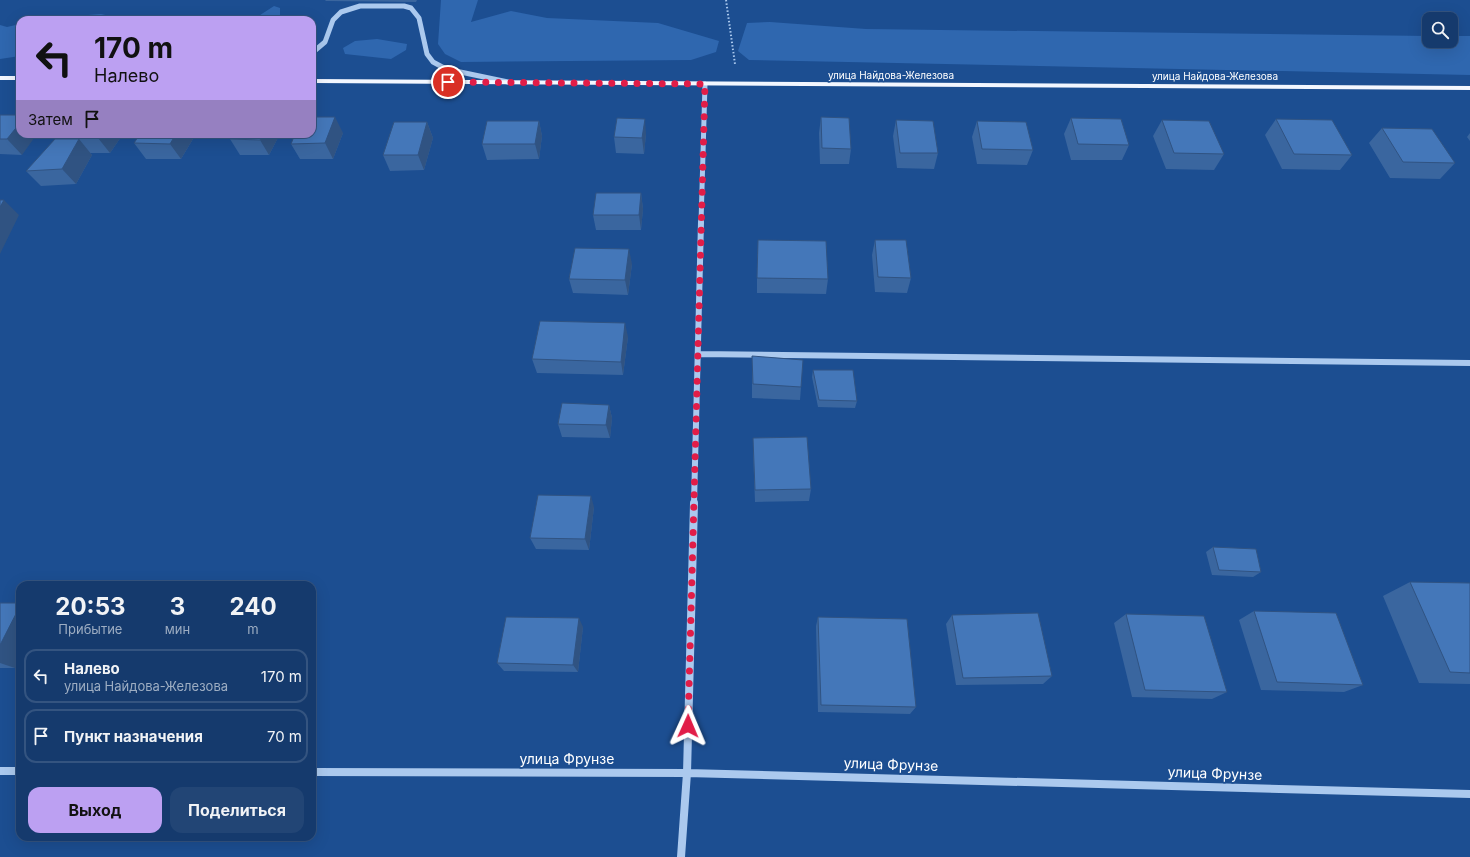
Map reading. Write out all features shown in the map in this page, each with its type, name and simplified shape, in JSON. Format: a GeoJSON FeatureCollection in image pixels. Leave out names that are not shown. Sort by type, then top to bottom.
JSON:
{"type":"FeatureCollection","features":[{"type":"Feature","properties":{"kind":"main road"},"geometry":{"type":"LineString","coordinates":[[0,78],[16,78]]}},
{"type":"Feature","properties":{"kind":"main road","name":"улица Найдова-Железова"},"geometry":{"type":"LineString","coordinates":[[316,81],[1470,88]]}},
{"type":"Feature","properties":{"kind":"street"},"geometry":{"type":"LineString","coordinates":[[316,50],[321,47],[327,39],[330,24],[346,10],[362,6],[403,6],[411,8],[415,12],[429,58],[438,65],[446,69],[514,83]]}},
{"type":"Feature","properties":{"kind":"street"},"geometry":{"type":"LineString","coordinates":[[682,857],[687,773],[705,84]]}},
{"type":"Feature","properties":{"kind":"street"},"geometry":{"type":"LineString","coordinates":[[698,354],[1470,363]]}},
{"type":"Feature","properties":{"kind":"street"},"geometry":{"type":"LineString","coordinates":[[0,771],[16,771]]}},
{"type":"Feature","properties":{"kind":"street","name":"улица Фрунзе"},"geometry":{"type":"LineString","coordinates":[[316,772],[687,773],[1470,794]]}},
{"type":"Feature","properties":{"kind":"path"},"geometry":{"type":"LineString","coordinates":[[726,0],[738,84]]}},
{"type":"Feature","properties":{"kind":"shaded area"},"geometry":{"type":"Polygon","coordinates":[[[441,0],[478,0],[471,22],[511,11],[547,18],[658,23],[719,41],[716,52],[691,60],[461,62],[445,54],[438,44],[441,0]]]}},
{"type":"Feature","properties":{"kind":"shaded area"},"geometry":{"type":"Polygon","coordinates":[[[274,6],[280,8],[280,16],[259,16],[274,6]]]}},
{"type":"Feature","properties":{"kind":"shaded area"},"geometry":{"type":"Polygon","coordinates":[[[101,14],[110,16],[75,16],[101,14]]]}},
{"type":"Feature","properties":{"kind":"shaded area"},"geometry":{"type":"Polygon","coordinates":[[[770,22],[866,29],[1422,36],[1422,48],[1458,48],[1458,36],[1470,36],[1470,75],[749,60],[738,51],[747,23],[770,22]]]}},
{"type":"Feature","properties":{"kind":"shaded area"},"geometry":{"type":"Polygon","coordinates":[[[0,25],[7,27],[16,25],[16,57],[0,59],[0,25]]]}},
{"type":"Feature","properties":{"kind":"shaded area"},"geometry":{"type":"Polygon","coordinates":[[[377,39],[407,44],[406,50],[391,59],[345,54],[343,48],[355,41],[377,39]]]}},
{"type":"Feature","properties":{"kind":"building"},"geometry":{"type":"Polygon","coordinates":[[[0,115],[16,115],[16,128],[7,139],[0,139],[0,115]]]}},
{"type":"Feature","properties":{"kind":"building"},"geometry":{"type":"Polygon","coordinates":[[[316,117],[335,117],[325,143],[291,144],[293,138],[316,138],[316,117]]]}},
{"type":"Feature","properties":{"kind":"building"},"geometry":{"type":"Polygon","coordinates":[[[821,117],[849,118],[851,149],[822,148],[821,117]]]}},
{"type":"Feature","properties":{"kind":"building"},"geometry":{"type":"Polygon","coordinates":[[[617,118],[645,119],[642,138],[614,137],[617,118]]]}},
{"type":"Feature","properties":{"kind":"building"},"geometry":{"type":"Polygon","coordinates":[[[1071,118],[1121,119],[1129,145],[1078,144],[1071,118]]]}},
{"type":"Feature","properties":{"kind":"building"},"geometry":{"type":"Polygon","coordinates":[[[1276,119],[1332,120],[1352,155],[1294,154],[1276,119]]]}},
{"type":"Feature","properties":{"kind":"building"},"geometry":{"type":"Polygon","coordinates":[[[896,120],[933,121],[938,153],[900,153],[896,120]]]}},
{"type":"Feature","properties":{"kind":"building"},"geometry":{"type":"Polygon","coordinates":[[[1162,120],[1209,121],[1224,154],[1174,153],[1162,120]]]}},
{"type":"Feature","properties":{"kind":"building"},"geometry":{"type":"Polygon","coordinates":[[[487,121],[539,121],[535,144],[482,144],[487,121]]]}},
{"type":"Feature","properties":{"kind":"building"},"geometry":{"type":"Polygon","coordinates":[[[977,121],[1026,122],[1033,150],[982,149],[977,121]]]}},
{"type":"Feature","properties":{"kind":"building"},"geometry":{"type":"Polygon","coordinates":[[[394,122],[427,122],[418,155],[383,155],[394,122]]]}},
{"type":"Feature","properties":{"kind":"building"},"geometry":{"type":"Polygon","coordinates":[[[1382,128],[1432,129],[1455,163],[1403,162],[1382,128]]]}},
{"type":"Feature","properties":{"kind":"building"},"geometry":{"type":"Polygon","coordinates":[[[137,138],[174,138],[170,144],[134,143],[137,138]]]}},
{"type":"Feature","properties":{"kind":"building"},"geometry":{"type":"Polygon","coordinates":[[[231,138],[261,138],[260,140],[231,138]]]}},
{"type":"Feature","properties":{"kind":"building"},"geometry":{"type":"Polygon","coordinates":[[[55,139],[79,139],[62,169],[26,171],[55,139]]]}},
{"type":"Feature","properties":{"kind":"building"},"geometry":{"type":"Polygon","coordinates":[[[596,193],[641,193],[639,215],[593,215],[596,193]]]}},
{"type":"Feature","properties":{"kind":"building"},"geometry":{"type":"Polygon","coordinates":[[[0,200],[4,200],[0,207],[0,200]]]}},
{"type":"Feature","properties":{"kind":"building"},"geometry":{"type":"Polygon","coordinates":[[[758,240],[826,241],[828,279],[757,278],[758,240]]]}},
{"type":"Feature","properties":{"kind":"building"},"geometry":{"type":"Polygon","coordinates":[[[875,240],[906,240],[911,278],[878,277],[875,240]]]}},
{"type":"Feature","properties":{"kind":"building"},"geometry":{"type":"Polygon","coordinates":[[[575,248],[629,249],[625,280],[569,279],[575,248]]]}},
{"type":"Feature","properties":{"kind":"building"},"geometry":{"type":"Polygon","coordinates":[[[540,321],[625,323],[621,362],[532,359],[540,321]]]}},
{"type":"Feature","properties":{"kind":"building"},"geometry":{"type":"Polygon","coordinates":[[[752,356],[803,360],[801,387],[753,384],[752,356]]]}},
{"type":"Feature","properties":{"kind":"building"},"geometry":{"type":"Polygon","coordinates":[[[813,370],[853,370],[857,401],[819,400],[813,370]]]}},
{"type":"Feature","properties":{"kind":"building"},"geometry":{"type":"Polygon","coordinates":[[[562,403],[609,405],[606,425],[558,424],[562,403]]]}},
{"type":"Feature","properties":{"kind":"building"},"geometry":{"type":"Polygon","coordinates":[[[807,437],[811,489],[755,490],[753,438],[807,437]]]}},
{"type":"Feature","properties":{"kind":"building"},"geometry":{"type":"Polygon","coordinates":[[[538,495],[591,496],[585,539],[530,538],[538,495]]]}},
{"type":"Feature","properties":{"kind":"building"},"geometry":{"type":"Polygon","coordinates":[[[1213,547],[1256,549],[1261,572],[1219,570],[1213,547]]]}},
{"type":"Feature","properties":{"kind":"building"},"geometry":{"type":"Polygon","coordinates":[[[1410,582],[1470,583],[1470,673],[1450,672],[1410,582]]]}},
{"type":"Feature","properties":{"kind":"building"},"geometry":{"type":"Polygon","coordinates":[[[0,603],[16,603],[16,614],[0,645],[0,603]]]}},
{"type":"Feature","properties":{"kind":"building"},"geometry":{"type":"Polygon","coordinates":[[[1254,611],[1336,613],[1363,685],[1277,682],[1254,611]]]}},
{"type":"Feature","properties":{"kind":"building"},"geometry":{"type":"Polygon","coordinates":[[[1038,613],[1052,676],[963,678],[952,615],[1038,613]]]}},
{"type":"Feature","properties":{"kind":"building"},"geometry":{"type":"Polygon","coordinates":[[[1126,614],[1204,616],[1227,692],[1145,690],[1126,614]]]}},
{"type":"Feature","properties":{"kind":"building"},"geometry":{"type":"Polygon","coordinates":[[[506,617],[579,618],[573,665],[497,663],[506,617]]]}},
{"type":"Feature","properties":{"kind":"building"},"geometry":{"type":"Polygon","coordinates":[[[818,617],[907,619],[916,707],[821,705],[818,617]]]}},
{"type":"Feature","properties":{"kind":"route"},"geometry":{"type":"LineString","coordinates":[[448,82],[705,84],[688,726]]}}]}
